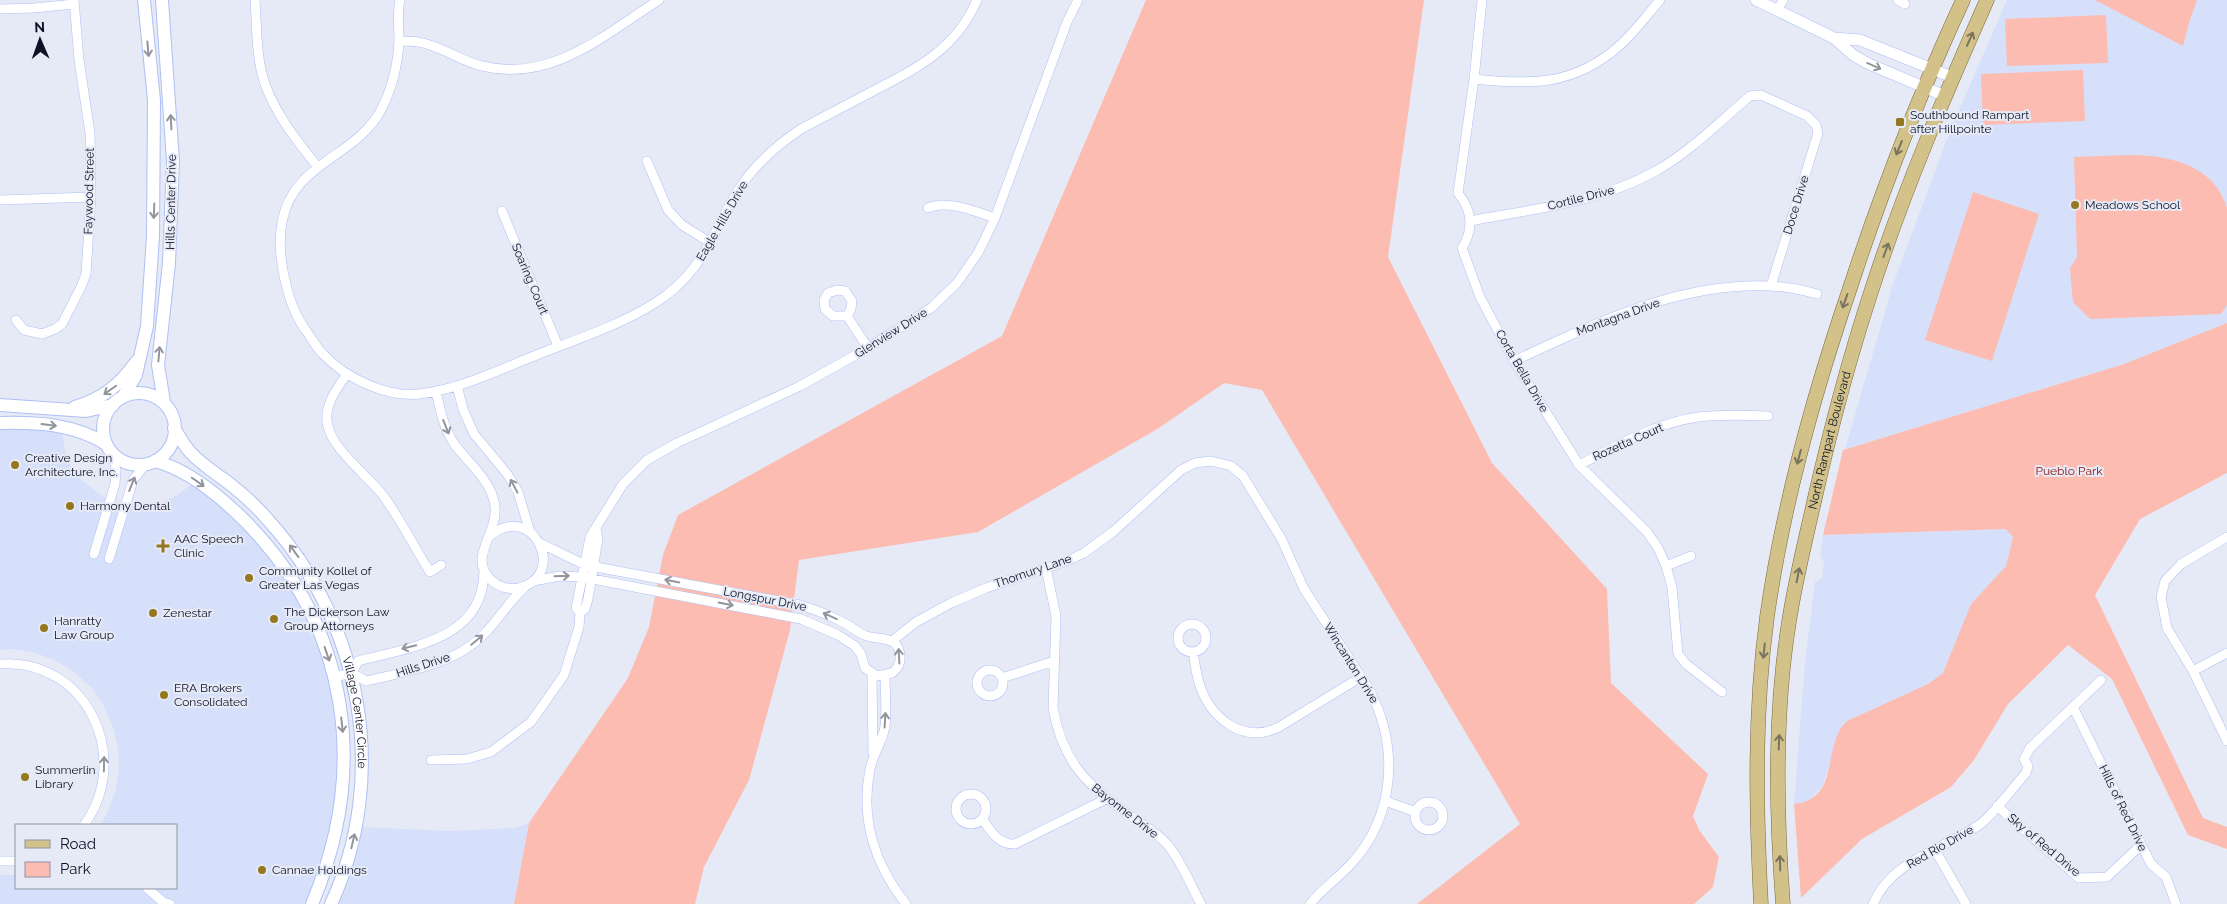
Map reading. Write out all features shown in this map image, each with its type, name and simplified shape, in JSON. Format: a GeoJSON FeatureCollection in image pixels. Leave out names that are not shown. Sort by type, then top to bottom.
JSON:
{"type":"FeatureCollection","features":[{"type":"Feature","properties":{"kind":"main road","name":"Hills Center Drive"},"geometry":{"type":"LineString","coordinates":[[118,401],[133,381],[142,354],[147,326],[154,182],[154,100],[144,0]]}},
{"type":"Feature","properties":{"kind":"main road","name":"Hills Center Drive"},"geometry":{"type":"LineString","coordinates":[[162,0],[173,162],[169,263],[158,365],[164,402]]}},
{"type":"Feature","properties":{"kind":"main road","name":"North Rampart Boulevard"},"geometry":{"type":"LineString","coordinates":[[1761,904],[1756,791],[1758,717],[1767,619],[1775,563],[1792,486],[1822,370],[1887,178],[1923,87],[1963,0]]}},
{"type":"Feature","properties":{"kind":"main road","name":"North Rampart Boulevard"},"geometry":{"type":"LineString","coordinates":[[1783,904],[1778,788],[1788,623],[1799,567],[1825,454],[1872,289],[1952,78],[1987,0]]}},
{"type":"Feature","properties":{"kind":"main road"},"geometry":{"type":"LineString","coordinates":[[66,409],[86,404],[110,392],[126,376],[142,354]]}},
{"type":"Feature","properties":{"kind":"main road"},"geometry":{"type":"LineString","coordinates":[[0,405],[92,410],[144,394],[164,402]]}},
{"type":"Feature","properties":{"kind":"main road"},"geometry":{"type":"LineString","coordinates":[[106,444],[104,421],[118,401]]}},
{"type":"Feature","properties":{"kind":"main road","name":"Village Center Circle"},"geometry":{"type":"LineString","coordinates":[[164,402],[172,414],[174,428],[193,455],[254,505],[296,554],[327,605],[352,673],[361,728],[361,789],[352,846],[332,904]]}},
{"type":"Feature","properties":{"kind":"main road"},"geometry":{"type":"LineString","coordinates":[[0,423],[32,423],[72,429],[88,434],[106,444],[114,455]]}},
{"type":"Feature","properties":{"kind":"main road"},"geometry":{"type":"LineString","coordinates":[[150,462],[169,449],[174,428]]}},
{"type":"Feature","properties":{"kind":"main road","name":"Village Center Circle"},"geometry":{"type":"LineString","coordinates":[[114,455],[127,463],[150,462],[180,470],[213,493],[239,516],[269,548],[292,578],[307,606],[326,650],[334,677],[344,739],[342,799],[334,846],[312,904]]}},
{"type":"Feature","properties":{"kind":"main road"},"geometry":{"type":"LineString","coordinates":[[1767,619],[1788,623]]}},
{"type":"Feature","properties":{"kind":"street"},"geometry":{"type":"LineString","coordinates":[[254,0],[261,67],[266,86],[282,120],[316,166]]}},
{"type":"Feature","properties":{"kind":"street","name":"Eagle Hills Drive"},"geometry":{"type":"LineString","coordinates":[[400,0],[399,41],[395,76],[381,110],[359,137],[316,166],[301,182],[289,200],[282,220],[280,242],[282,264],[294,308],[304,328],[322,353],[347,374],[369,385],[396,392],[423,394],[457,386],[630,316],[655,303],[676,287],[696,266],[712,243],[738,191],[760,163],[801,128],[921,66],[951,41],[973,11],[978,0]]}},
{"type":"Feature","properties":{"kind":"street"},"geometry":{"type":"LineString","coordinates":[[399,41],[419,42],[481,66],[502,70],[525,70],[547,66],[564,59],[659,0]]}},
{"type":"Feature","properties":{"kind":"street","name":"Glenview Drive"},"geometry":{"type":"LineString","coordinates":[[430,760],[467,759],[491,752],[531,722],[564,675],[579,627],[580,613],[585,609],[587,578],[584,565],[590,537],[623,484],[646,460],[677,443],[800,386],[868,348],[931,308],[957,283],[978,253],[995,218],[1067,22],[1078,0]]}},
{"type":"Feature","properties":{"kind":"street"},"geometry":{"type":"LineString","coordinates":[[1470,221],[1466,203],[1458,193],[1474,79],[1482,0]]}},
{"type":"Feature","properties":{"kind":"street"},"geometry":{"type":"LineString","coordinates":[[1474,79],[1536,83],[1560,79],[1582,71],[1620,46],[1660,0]]}},
{"type":"Feature","properties":{"kind":"street"},"geometry":{"type":"LineString","coordinates":[[1756,0],[1834,38],[1853,55],[1945,96]]}},
{"type":"Feature","properties":{"kind":"street"},"geometry":{"type":"LineString","coordinates":[[1777,11],[1783,0]]}},
{"type":"Feature","properties":{"kind":"street"},"geometry":{"type":"LineString","coordinates":[[0,9],[34,8],[74,2]]}},
{"type":"Feature","properties":{"kind":"street","name":"Faywood Street"},"geometry":{"type":"LineString","coordinates":[[16,320],[24,330],[42,334],[55,329],[62,324],[86,274],[91,197],[90,133],[79,60],[74,2]]}},
{"type":"Feature","properties":{"kind":"street"},"geometry":{"type":"LineString","coordinates":[[1834,38],[1860,40],[1952,78]]}},
{"type":"Feature","properties":{"kind":"street","name":"Doce Drive"},"geometry":{"type":"LineString","coordinates":[[1754,95],[1761,94],[1807,116],[1816,125],[1818,134],[1771,286]]}},
{"type":"Feature","properties":{"kind":"street","name":"Cortile Drive"},"geometry":{"type":"LineString","coordinates":[[1470,221],[1592,198],[1627,186],[1655,172],[1686,151],[1750,96],[1754,95]]}},
{"type":"Feature","properties":{"kind":"street"},"geometry":{"type":"LineString","coordinates":[[647,161],[668,210],[682,226],[712,243]]}},
{"type":"Feature","properties":{"kind":"street"},"geometry":{"type":"LineString","coordinates":[[0,200],[91,197]]}},
{"type":"Feature","properties":{"kind":"street"},"geometry":{"type":"LineString","coordinates":[[928,208],[934,206],[962,207],[995,218]]}},
{"type":"Feature","properties":{"kind":"street","name":"Soaring Court"},"geometry":{"type":"LineString","coordinates":[[502,211],[558,346]]}},
{"type":"Feature","properties":{"kind":"street","name":"Corta Bella Drive"},"geometry":{"type":"LineString","coordinates":[[1470,221],[1470,235],[1462,248],[1466,264],[1480,297],[1514,361],[1579,465],[1647,532],[1666,566],[1672,587],[1678,654],[1686,664],[1722,692]]}},
{"type":"Feature","properties":{"kind":"street","name":"Montagna Drive"},"geometry":{"type":"LineString","coordinates":[[1514,361],[1596,323],[1658,301],[1722,288],[1771,286],[1816,294]]}},
{"type":"Feature","properties":{"kind":"street"},"geometry":{"type":"LineString","coordinates":[[847,316],[868,348]]}},
{"type":"Feature","properties":{"kind":"street"},"geometry":{"type":"LineString","coordinates":[[347,374],[333,394],[328,407],[327,421],[330,434],[338,446],[382,495],[430,572],[441,566]]}},
{"type":"Feature","properties":{"kind":"street"},"geometry":{"type":"LineString","coordinates":[[457,386],[463,408],[474,434],[508,475],[518,492],[530,532],[540,543]]}},
{"type":"Feature","properties":{"kind":"street","name":"Hills Drive"},"geometry":{"type":"LineString","coordinates":[[352,673],[358,660],[432,641],[453,630],[471,616],[479,604],[484,588],[482,553],[490,536],[496,513],[492,494],[450,437],[436,391]]}},
{"type":"Feature","properties":{"kind":"street","name":"Rozetta Court"},"geometry":{"type":"LineString","coordinates":[[1579,465],[1646,432],[1677,422],[1698,417],[1731,415],[1768,416]]}},
{"type":"Feature","properties":{"kind":"street"},"geometry":{"type":"LineString","coordinates":[[94,554],[115,484],[114,455]]}},
{"type":"Feature","properties":{"kind":"street","name":"Thornury Lane"},"geometry":{"type":"LineString","coordinates":[[892,641],[916,622],[951,603],[986,588],[1068,561],[1100,543],[1185,467],[1200,461],[1216,461]]}},
{"type":"Feature","properties":{"kind":"street","name":"Wincanton Drive"},"geometry":{"type":"LineString","coordinates":[[1216,461],[1231,466],[1243,476],[1281,538],[1304,589],[1362,677],[1377,704],[1388,737],[1390,771],[1385,801],[1379,821],[1362,850],[1310,904]]}},
{"type":"Feature","properties":{"kind":"street"},"geometry":{"type":"LineString","coordinates":[[109,559],[133,480],[150,462]]}},
{"type":"Feature","properties":{"kind":"street"},"geometry":{"type":"LineString","coordinates":[[490,536],[501,529],[513,527],[530,532]]}},
{"type":"Feature","properties":{"kind":"street","name":"Glenview Drive"},"geometry":{"type":"LineString","coordinates":[[587,578],[594,567],[598,539],[596,528]]}},
{"type":"Feature","properties":{"kind":"street"},"geometry":{"type":"LineString","coordinates":[[2227,538],[2186,560],[2165,581],[2161,597],[2167,628],[2193,670],[2227,741]]}},
{"type":"Feature","properties":{"kind":"street","name":"Hills Drive"},"geometry":{"type":"LineString","coordinates":[[334,677],[352,673],[366,681],[423,667],[452,657],[465,649],[488,630],[508,603],[540,572],[543,563],[540,543]]}},
{"type":"Feature","properties":{"kind":"street","name":"Longspur Drive"},"geometry":{"type":"LineString","coordinates":[[540,543],[584,565],[800,605],[832,616],[873,639],[881,638],[892,641]]}},
{"type":"Feature","properties":{"kind":"street"},"geometry":{"type":"LineString","coordinates":[[1666,566],[1691,556]]}},
{"type":"Feature","properties":{"kind":"street","name":"Bayonne Drive"},"geometry":{"type":"LineString","coordinates":[[1046,568],[1056,616],[1053,708],[1060,737],[1073,764],[1082,776],[1106,799],[1149,829],[1166,844],[1180,862],[1201,904]]}},
{"type":"Feature","properties":{"kind":"street"},"geometry":{"type":"LineString","coordinates":[[484,570],[491,580],[500,586],[511,588],[530,583]]}},
{"type":"Feature","properties":{"kind":"street","name":"Longspur Drive"},"geometry":{"type":"LineString","coordinates":[[530,583],[560,576],[587,578],[801,619],[832,632],[855,646],[862,654],[865,668],[872,675]]}},
{"type":"Feature","properties":{"kind":"street"},"geometry":{"type":"LineString","coordinates":[[892,641],[899,649],[900,661],[895,671],[885,676],[872,675],[872,761],[867,805],[872,842],[886,876],[906,904]]}},
{"type":"Feature","properties":{"kind":"street"},"geometry":{"type":"LineString","coordinates":[[1193,652],[1196,674],[1207,701],[1226,723],[1249,733],[1265,733],[1279,727],[1362,677]]}},
{"type":"Feature","properties":{"kind":"street"},"geometry":{"type":"LineString","coordinates":[[2193,670],[2227,653]]}},
{"type":"Feature","properties":{"kind":"street"},"geometry":{"type":"LineString","coordinates":[[1002,678],[1054,661]]}},
{"type":"Feature","properties":{"kind":"street"},"geometry":{"type":"LineString","coordinates":[[0,664],[26,666],[51,674],[72,688],[92,714],[101,738],[105,762],[100,792],[85,824]]}},
{"type":"Feature","properties":{"kind":"street"},"geometry":{"type":"LineString","coordinates":[[872,761],[885,726],[885,676]]}},
{"type":"Feature","properties":{"kind":"street","name":"Red Rio Drive"},"geometry":{"type":"LineString","coordinates":[[1873,904],[1878,892],[1898,871],[1981,824],[2026,773],[2028,766],[2024,759],[2030,748],[2101,680]]}},
{"type":"Feature","properties":{"kind":"street","name":"Hills of Red Drive"},"geometry":{"type":"LineString","coordinates":[[2073,707],[2141,846],[2151,864],[2166,877],[2176,904]]}},
{"type":"Feature","properties":{"kind":"street"},"geometry":{"type":"LineString","coordinates":[[982,819],[999,840],[1006,844],[1015,844],[1106,799]]}},
{"type":"Feature","properties":{"kind":"street"},"geometry":{"type":"LineString","coordinates":[[1385,801],[1416,812]]}},
{"type":"Feature","properties":{"kind":"street","name":"Sky of Red Drive"},"geometry":{"type":"LineString","coordinates":[[1997,806],[2079,878],[2107,877],[2141,846]]}},
{"type":"Feature","properties":{"kind":"street"},"geometry":{"type":"LineString","coordinates":[[1935,850],[1966,904]]}},
{"type":"Feature","properties":{"kind":"street"},"geometry":{"type":"LineString","coordinates":[[0,861],[15,860]]}},
{"type":"Feature","properties":{"kind":"street"},"geometry":{"type":"LineString","coordinates":[[148,889],[166,904]]}},
{"type":"Feature","properties":{"kind":"shaded area","name":"Meadows School"},"geometry":{"type":"Polygon","coordinates":[[[2007,0],[2227,0],[2227,323],[2124,364],[1845,449],[1893,284],[1952,126],[2007,0]]]}},
{"type":"Feature","properties":{"kind":"shaded area"},"geometry":{"type":"Polygon","coordinates":[[[0,426],[61,429],[67,459],[79,478],[103,497],[128,505],[147,505],[162,502],[176,496],[195,482],[235,517],[299,593],[333,683],[339,749],[337,797],[328,845],[307,904],[0,904],[0,875],[15,875],[15,889],[178,889],[178,824],[101,824],[115,792],[119,770],[118,748],[113,727],[104,706],[92,688],[75,673],[56,661],[36,653],[14,649],[0,650],[0,426]]]}},
{"type":"Feature","properties":{"kind":"shaded area"},"geometry":{"type":"Polygon","coordinates":[[[2006,529],[2013,537],[2006,566],[1971,604],[1943,673],[1928,684],[1843,724],[1822,787],[1807,802],[1794,804],[1805,662],[1815,582],[1822,578],[1824,562],[1820,556],[1823,535],[2006,529]]]}},
{"type":"Feature","properties":{"kind":"shaded area"},"geometry":{"type":"Polygon","coordinates":[[[529,823],[514,904],[337,904],[356,853],[362,827],[449,831],[514,828],[529,823]]]}},
{"type":"Feature","properties":{"kind":"green space"},"geometry":{"type":"Polygon","coordinates":[[[1146,0],[1424,0],[1388,257],[1492,463],[1607,589],[1611,683],[1708,774],[1693,816],[1699,830],[1719,857],[1713,887],[1694,904],[1417,904],[1520,824],[1262,390],[1224,383],[1159,428],[978,532],[799,560],[790,630],[749,780],[704,867],[695,904],[514,904],[529,823],[628,678],[649,627],[663,555],[678,515],[1002,336],[1146,0]]]}},
{"type":"Feature","properties":{"kind":"green space"},"geometry":{"type":"Polygon","coordinates":[[[2095,0],[2197,0],[2183,46],[2095,0]]]}},
{"type":"Feature","properties":{"kind":"green space"},"geometry":{"type":"Polygon","coordinates":[[[2106,15],[2108,63],[2007,66],[2005,19],[2106,15]]]}},
{"type":"Feature","properties":{"kind":"green space"},"geometry":{"type":"Polygon","coordinates":[[[2083,70],[2085,121],[1983,125],[1981,74],[2083,70]]]}},
{"type":"Feature","properties":{"kind":"green space"},"geometry":{"type":"Polygon","coordinates":[[[2128,155],[2159,157],[2188,165],[2212,181],[2221,193],[2227,208],[2227,305],[2221,314],[2090,319],[2073,302],[2070,268],[2077,257],[2074,157],[2128,155]]]}},
{"type":"Feature","properties":{"kind":"green space"},"geometry":{"type":"Polygon","coordinates":[[[1973,192],[2039,214],[1992,361],[1925,340],[1973,192]]]}},
{"type":"Feature","properties":{"kind":"green space","name":"Pueblo Park"},"geometry":{"type":"Polygon","coordinates":[[[2227,323],[2227,473],[2140,519],[2095,595],[2203,818],[2227,827],[2227,849],[2188,835],[2112,679],[2068,645],[2008,704],[1974,760],[1951,787],[1862,839],[1801,898],[1794,804],[1809,800],[1819,792],[1825,782],[1829,769],[1834,743],[1839,731],[1847,721],[1928,684],[1943,673],[1971,604],[2006,566],[2013,537],[2006,529],[1823,535],[1843,450],[2124,364],[2227,323]]]}},
{"type":"Feature","properties":{"kind":"place","name":"Southbound Rampart after Hillpointe"},"geometry":{"type":"Point","coordinates":[1900,122]}},
{"type":"Feature","properties":{"kind":"place","name":"Meadows School"},"geometry":{"type":"Point","coordinates":[2075,205]}},
{"type":"Feature","properties":{"kind":"place","name":"Creative Design Architecture, Inc."},"geometry":{"type":"Point","coordinates":[15,465]}},
{"type":"Feature","properties":{"kind":"place","name":"Harmony Dental"},"geometry":{"type":"Point","coordinates":[70,506]}},
{"type":"Feature","properties":{"kind":"place","name":"AAC Speech Clinic"},"geometry":{"type":"Point","coordinates":[163,546]}},
{"type":"Feature","properties":{"kind":"place","name":"Community Kollel of Greater Las Vegas"},"geometry":{"type":"Point","coordinates":[249,578]}},
{"type":"Feature","properties":{"kind":"place","name":"Zenestar"},"geometry":{"type":"Point","coordinates":[153,613]}},
{"type":"Feature","properties":{"kind":"place","name":"The Dickerson Law Group Attorneys"},"geometry":{"type":"Point","coordinates":[274,619]}},
{"type":"Feature","properties":{"kind":"place","name":"Hanratty Law Group"},"geometry":{"type":"Point","coordinates":[44,628]}},
{"type":"Feature","properties":{"kind":"place","name":"ERA Brokers Consolidated"},"geometry":{"type":"Point","coordinates":[164,695]}},
{"type":"Feature","properties":{"kind":"place","name":"Summerlin Library"},"geometry":{"type":"Point","coordinates":[25,777]}},
{"type":"Feature","properties":{"kind":"place","name":"Cannae Holdings"},"geometry":{"type":"Point","coordinates":[262,870]}}]}
